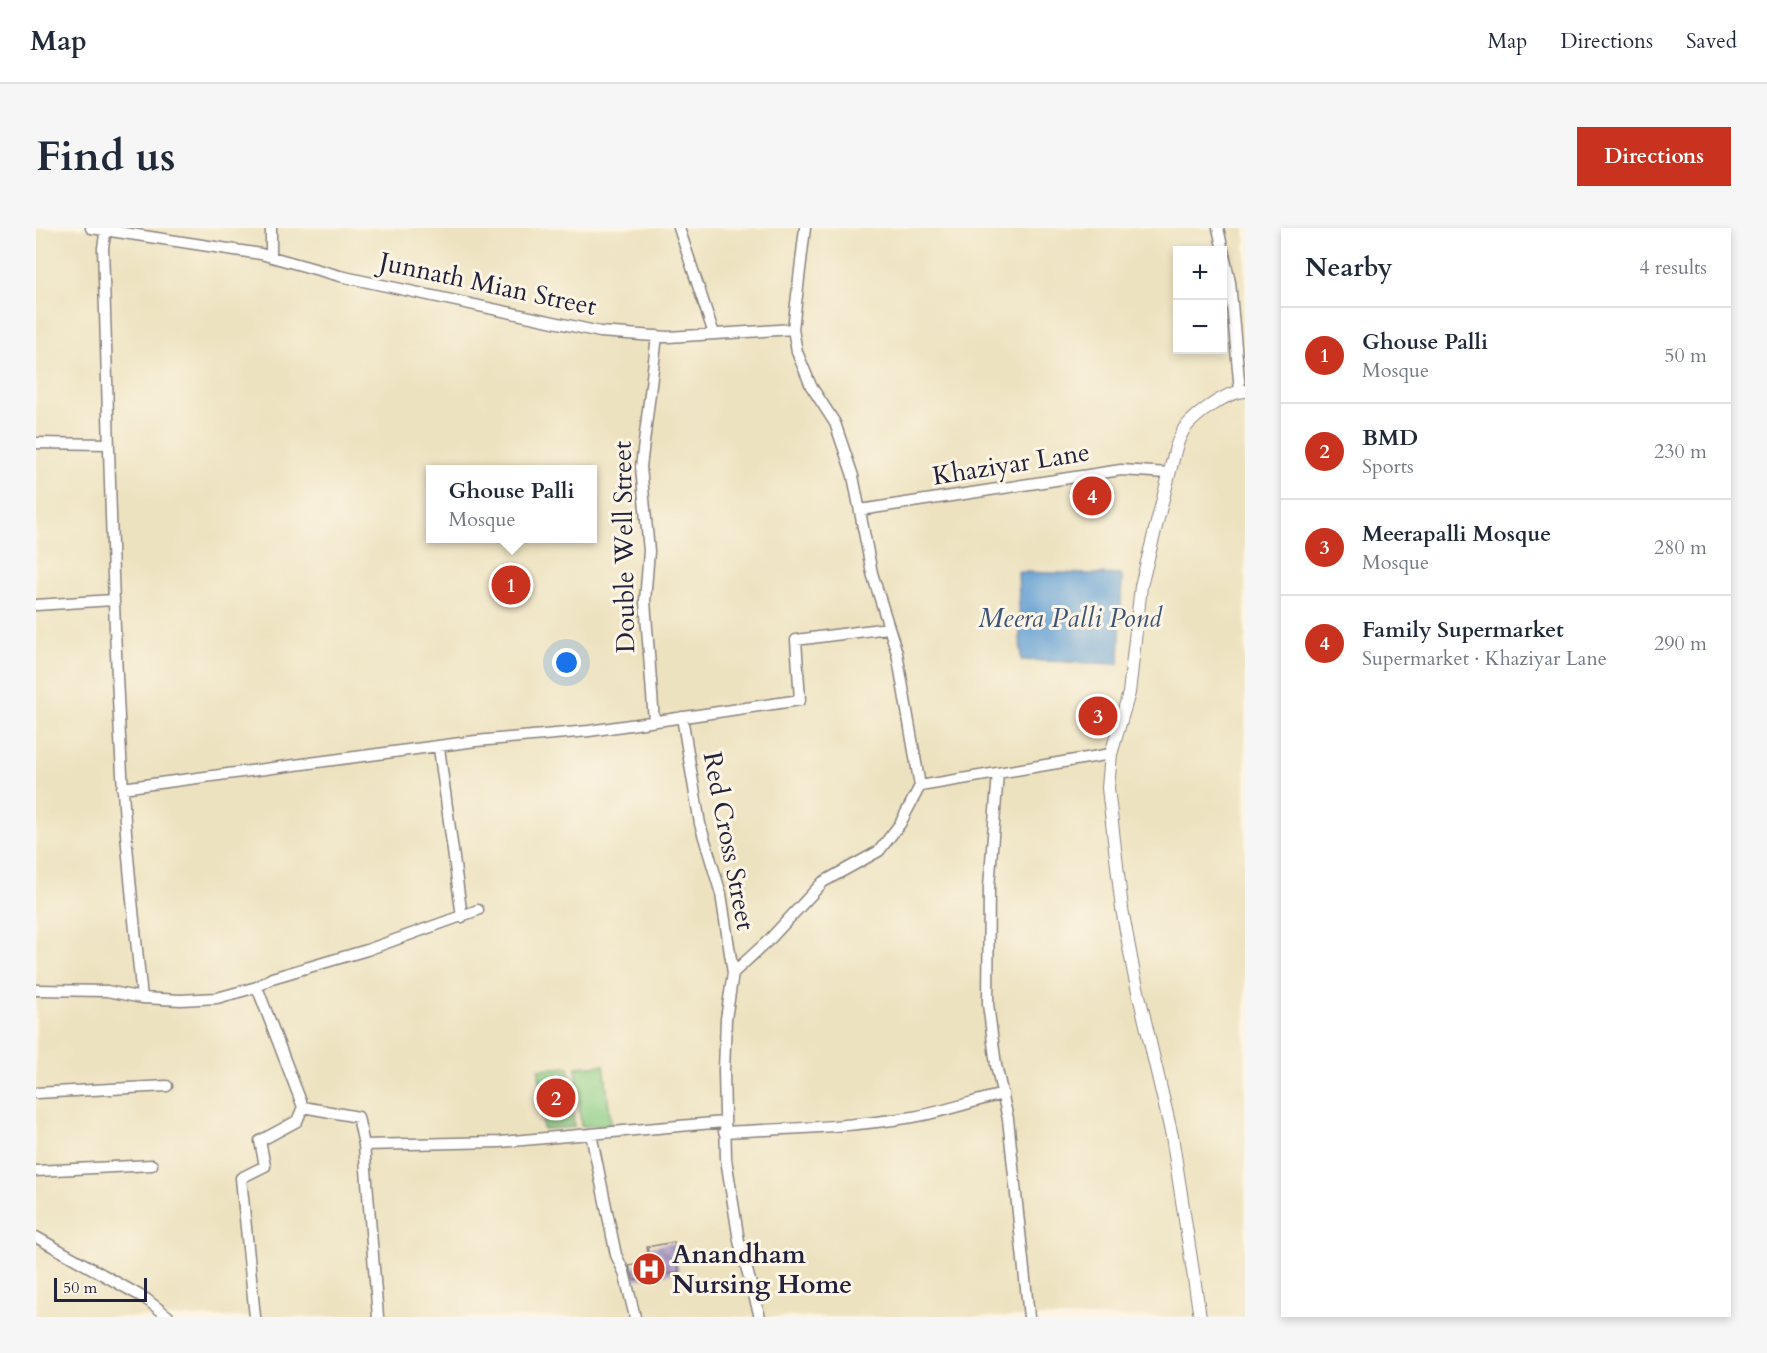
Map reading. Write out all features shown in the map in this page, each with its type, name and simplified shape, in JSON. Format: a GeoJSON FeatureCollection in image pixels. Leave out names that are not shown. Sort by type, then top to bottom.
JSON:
{"type":"FeatureCollection","features":[{"type":"Feature","properties":{"kind":"street","name":"Junnath Mian Street"},"geometry":{"type":"LineString","coordinates":[[91,228],[271,256],[340,276],[600,332],[657,336],[793,329]]}},
{"type":"Feature","properties":{"kind":"street"},"geometry":{"type":"LineString","coordinates":[[271,228],[271,256]]}},
{"type":"Feature","properties":{"kind":"street"},"geometry":{"type":"LineString","coordinates":[[679,228],[714,334]]}},
{"type":"Feature","properties":{"kind":"street"},"geometry":{"type":"LineString","coordinates":[[733,974],[770,939],[823,882],[879,851],[900,824],[920,786],[897,653],[872,573],[860,510],[840,435],[801,365],[793,329],[805,228]]}},
{"type":"Feature","properties":{"kind":"street"},"geometry":{"type":"LineString","coordinates":[[1200,1317],[1172,1136],[1134,974],[1122,909],[1108,788],[1111,754],[1129,693],[1141,586],[1176,447],[1185,429],[1218,402],[1242,391],[1230,282],[1218,228]]}},
{"type":"Feature","properties":{"kind":"street"},"geometry":{"type":"LineString","coordinates":[[106,229],[103,248],[113,600],[123,788],[142,998]]}},
{"type":"Feature","properties":{"kind":"street","name":"Double Well Street"},"geometry":{"type":"LineString","coordinates":[[654,721],[645,601],[648,534],[640,466],[657,336]]}},
{"type":"Feature","properties":{"kind":"street"},"geometry":{"type":"LineString","coordinates":[[36,443],[108,444]]}},
{"type":"Feature","properties":{"kind":"street","name":"Khaziyar Lane"},"geometry":{"type":"LineString","coordinates":[[860,510],[1121,470],[1169,473]]}},
{"type":"Feature","properties":{"kind":"street"},"geometry":{"type":"LineString","coordinates":[[36,605],[113,600]]}},
{"type":"Feature","properties":{"kind":"street"},"geometry":{"type":"LineString","coordinates":[[123,788],[439,748],[476,741],[589,731],[800,700],[796,640],[888,628]]}},
{"type":"Feature","properties":{"kind":"street","name":"Red Cross Street"},"geometry":{"type":"LineString","coordinates":[[682,717],[700,824],[721,894],[733,974],[726,1019],[724,1127],[737,1233],[760,1317]]}},
{"type":"Feature","properties":{"kind":"street"},"geometry":{"type":"LineString","coordinates":[[439,748],[462,917]]}},
{"type":"Feature","properties":{"kind":"street"},"geometry":{"type":"LineString","coordinates":[[920,786],[1111,754]]}},
{"type":"Feature","properties":{"kind":"street"},"geometry":{"type":"LineString","coordinates":[[998,773],[989,887],[987,972],[990,1025],[1013,1159],[1029,1317]]}},
{"type":"Feature","properties":{"kind":"street"},"geometry":{"type":"LineString","coordinates":[[36,990],[107,991],[142,998],[181,1000],[217,998],[258,987],[272,978],[367,950],[478,910]]}},
{"type":"Feature","properties":{"kind":"street"},"geometry":{"type":"LineString","coordinates":[[255,1317],[241,1178],[265,1166],[260,1140],[297,1121],[303,1107],[258,987]]}},
{"type":"Feature","properties":{"kind":"street"},"geometry":{"type":"LineString","coordinates":[[36,1093],[167,1086]]}},
{"type":"Feature","properties":{"kind":"street"},"geometry":{"type":"LineString","coordinates":[[364,1145],[500,1142],[591,1134],[724,1127],[789,1130],[916,1116],[1003,1094]]}},
{"type":"Feature","properties":{"kind":"street"},"geometry":{"type":"LineString","coordinates":[[303,1107],[358,1117],[364,1145],[378,1317]]}},
{"type":"Feature","properties":{"kind":"street"},"geometry":{"type":"LineString","coordinates":[[591,1134],[616,1255],[624,1272],[635,1317]]}},
{"type":"Feature","properties":{"kind":"street"},"geometry":{"type":"LineString","coordinates":[[36,1172],[152,1166]]}},
{"type":"Feature","properties":{"kind":"street"},"geometry":{"type":"LineString","coordinates":[[36,1237],[146,1299],[169,1317]]}},
{"type":"Feature","properties":{"kind":"green space"},"geometry":{"type":"Polygon","coordinates":[[[604,1065],[611,1125],[581,1126],[576,1067],[604,1065]]]}},
{"type":"Feature","properties":{"kind":"green space"},"geometry":{"type":"Polygon","coordinates":[[[569,1067],[574,1127],[543,1129],[539,1069],[569,1067]]]}},
{"type":"Feature","properties":{"kind":"water","name":"Meera Palli Pond"},"geometry":{"type":"Polygon","coordinates":[[[1018,572],[1122,575],[1119,664],[1021,660],[1018,572]]]}},
{"type":"Feature","properties":{"kind":"building"},"geometry":{"type":"Polygon","coordinates":[[[674,1242],[679,1272],[634,1280],[629,1266],[650,1262],[647,1247],[674,1242]]]}},
{"type":"Feature","properties":{"kind":"place","name":"Family Supermarket"},"geometry":{"type":"Point","coordinates":[1092,496]}},
{"type":"Feature","properties":{"kind":"place","name":"Ghouse Palli"},"geometry":{"type":"Point","coordinates":[511,585]}},
{"type":"Feature","properties":{"kind":"place","name":"Meerapalli Mosque"},"geometry":{"type":"Point","coordinates":[1098,716]}},
{"type":"Feature","properties":{"kind":"place","name":"BMD"},"geometry":{"type":"Point","coordinates":[556,1098]}},
{"type":"Feature","properties":{"kind":"place","name":"Anandham Nursing Home"},"geometry":{"type":"Point","coordinates":[649,1269]}}]}
